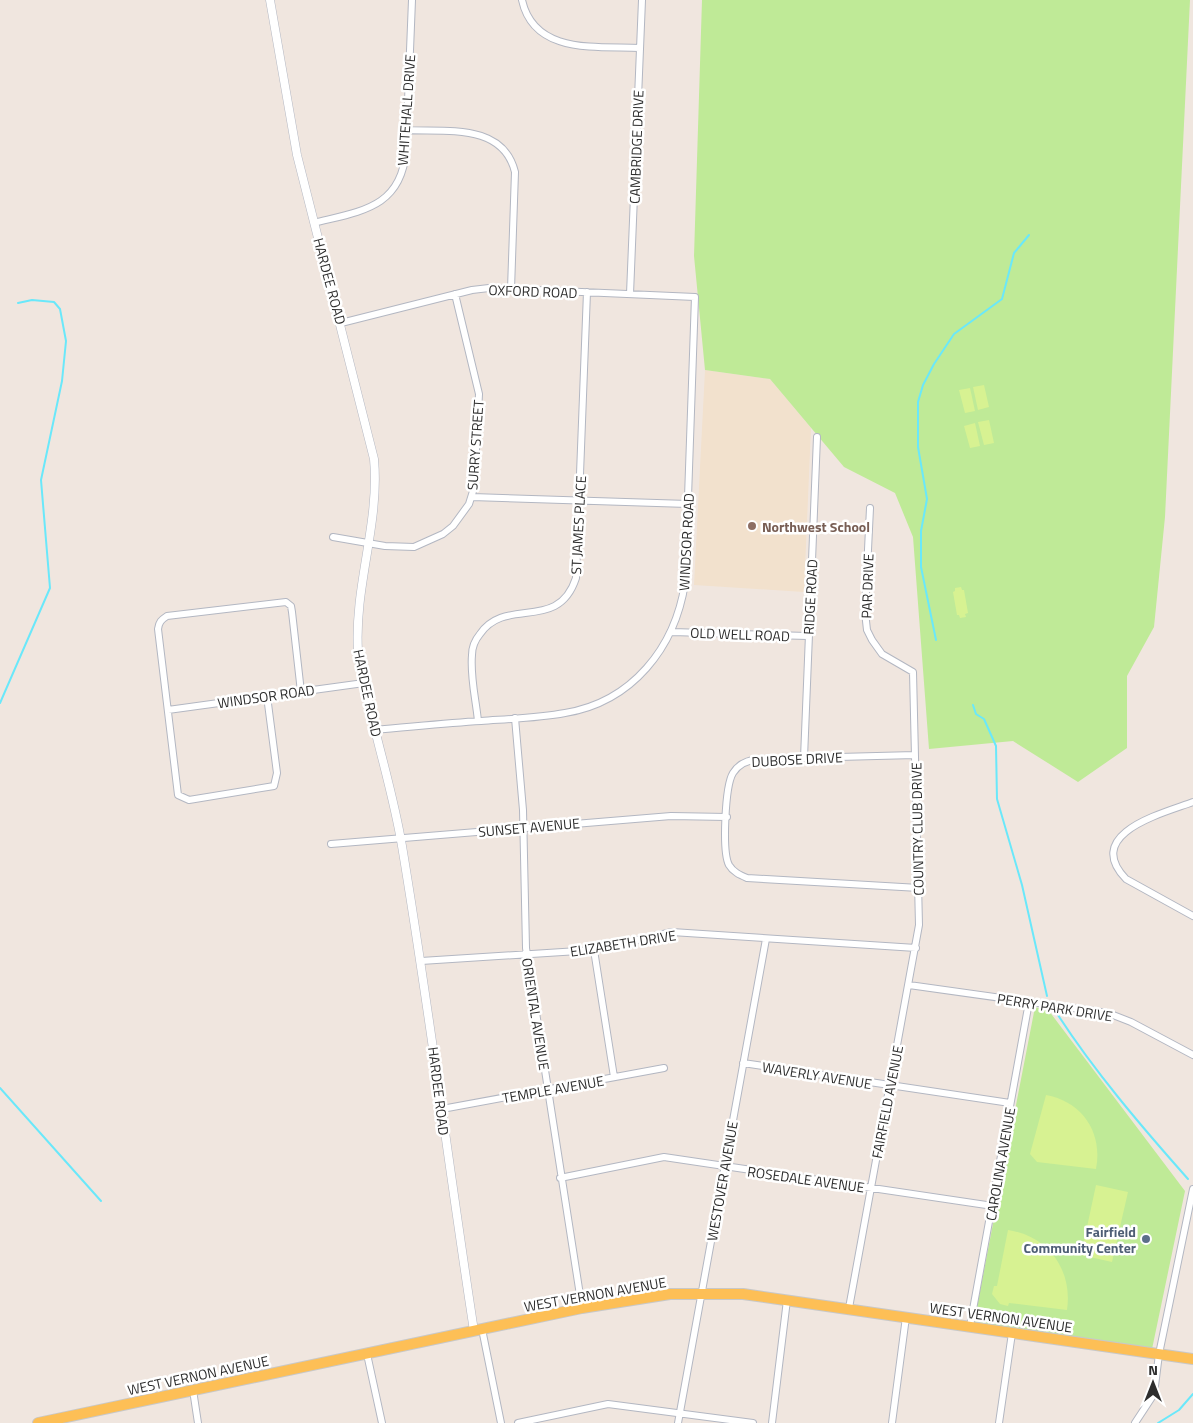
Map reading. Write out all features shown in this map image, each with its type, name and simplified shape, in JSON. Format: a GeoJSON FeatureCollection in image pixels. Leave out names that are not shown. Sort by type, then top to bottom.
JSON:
{"type":"FeatureCollection","features":[{"type":"Feature","properties":{"kind":"main road","name":"WEST VERNON AVENUE"},"geometry":{"type":"LineString","coordinates":[[38,1423],[582,1308],[639,1298],[702,1292],[743,1294],[849,1308],[1193,1359]]}},
{"type":"Feature","properties":{"kind":"street","name":"HARDEE ROAD"},"geometry":{"type":"LineString","coordinates":[[270,0],[292,136],[374,459],[376,494],[368,542],[357,637],[364,683],[400,838],[478,1330],[501,1423]]}},
{"type":"Feature","properties":{"kind":"street","name":"WHITEHALL DRIVE"},"geometry":{"type":"LineString","coordinates":[[314,223],[362,211],[379,203],[388,196],[399,181],[403,170],[407,130],[412,0]]}},
{"type":"Feature","properties":{"kind":"street"},"geometry":{"type":"LineString","coordinates":[[522,0],[526,14],[534,26],[557,42],[574,46],[640,48]]}},
{"type":"Feature","properties":{"kind":"street","name":"CAMBRIDGE DRIVE"},"geometry":{"type":"LineString","coordinates":[[630,294],[642,0]]}},
{"type":"Feature","properties":{"kind":"street"},"geometry":{"type":"LineString","coordinates":[[407,130],[484,135],[496,141],[509,155],[515,172],[511,288]]}},
{"type":"Feature","properties":{"kind":"street","name":"OXFORD ROAD"},"geometry":{"type":"LineString","coordinates":[[341,323],[478,289],[511,288],[670,296]]}},
{"type":"Feature","properties":{"kind":"street","name":"ST JAMES PLACE"},"geometry":{"type":"LineString","coordinates":[[478,721],[472,656],[476,640],[485,627],[498,618],[551,609],[570,593],[577,572],[587,292]]}},
{"type":"Feature","properties":{"kind":"street","name":"SURRY STREET"},"geometry":{"type":"LineString","coordinates":[[333,537],[401,548],[414,547],[430,542],[453,526],[472,497],[479,394],[455,294]]}},
{"type":"Feature","properties":{"kind":"street","name":"WINDSOR ROAD"},"geometry":{"type":"LineString","coordinates":[[375,730],[566,713],[604,700],[629,684],[650,665],[672,632],[686,583],[696,297],[670,296]]}},
{"type":"Feature","properties":{"kind":"street","name":"RIDGE ROAD"},"geometry":{"type":"LineString","coordinates":[[804,758],[817,436]]}},
{"type":"Feature","properties":{"kind":"street"},"geometry":{"type":"LineString","coordinates":[[472,497],[688,504]]}},
{"type":"Feature","properties":{"kind":"street","name":"PAR DRIVE"},"geometry":{"type":"LineString","coordinates":[[870,508],[865,612],[867,630],[882,654],[913,672]]}},
{"type":"Feature","properties":{"kind":"street"},"geometry":{"type":"LineString","coordinates":[[267,696],[276,773],[274,786],[189,800],[183,799],[176,791],[158,629],[159,622],[167,616],[286,602],[292,612],[301,692]]}},
{"type":"Feature","properties":{"kind":"street","name":"OLD WELL ROAD"},"geometry":{"type":"LineString","coordinates":[[672,632],[808,636]]}},
{"type":"Feature","properties":{"kind":"street","name":"COUNTRY CLUB DRIVE"},"geometry":{"type":"LineString","coordinates":[[909,985],[919,925],[913,672]]}},
{"type":"Feature","properties":{"kind":"street","name":"WINDSOR ROAD"},"geometry":{"type":"LineString","coordinates":[[168,710],[364,683]]}},
{"type":"Feature","properties":{"kind":"street","name":"ORIENTAL AVENUE"},"geometry":{"type":"LineString","coordinates":[[515,718],[524,828],[526,955],[582,1308]]}},
{"type":"Feature","properties":{"kind":"street","name":"DUBOSE DRIVE"},"geometry":{"type":"LineString","coordinates":[[915,755],[750,760],[738,767],[728,786],[726,858],[732,869],[747,878],[919,888]]}},
{"type":"Feature","properties":{"kind":"street"},"geometry":{"type":"LineString","coordinates":[[1193,802],[1131,826],[1117,841],[1115,856],[1119,871],[1126,879],[1193,916]]}},
{"type":"Feature","properties":{"kind":"street","name":"SUNSET AVENUE"},"geometry":{"type":"LineString","coordinates":[[331,844],[671,816],[727,817]]}},
{"type":"Feature","properties":{"kind":"street","name":"ELIZABETH DRIVE"},"geometry":{"type":"LineString","coordinates":[[420,960],[594,950],[672,932],[916,948]]}},
{"type":"Feature","properties":{"kind":"street","name":"WESTOVER AVENUE"},"geometry":{"type":"LineString","coordinates":[[678,1423],[766,938]]}},
{"type":"Feature","properties":{"kind":"street"},"geometry":{"type":"LineString","coordinates":[[594,950],[614,1077]]}},
{"type":"Feature","properties":{"kind":"street","name":"PERRY PARK DRIVE"},"geometry":{"type":"LineString","coordinates":[[909,985],[1113,1014],[1193,1056]]}},
{"type":"Feature","properties":{"kind":"street","name":"FAIRFIELD AVENUE"},"geometry":{"type":"LineString","coordinates":[[849,1308],[909,985]]}},
{"type":"Feature","properties":{"kind":"street","name":"CAROLINA AVENUE"},"geometry":{"type":"LineString","coordinates":[[970,1326],[1029,1002]]}},
{"type":"Feature","properties":{"kind":"street","name":"WAVERLY AVENUE"},"geometry":{"type":"LineString","coordinates":[[743,1063],[1010,1103]]}},
{"type":"Feature","properties":{"kind":"street","name":"TEMPLE AVENUE"},"geometry":{"type":"LineString","coordinates":[[442,1109],[664,1068]]}},
{"type":"Feature","properties":{"kind":"street","name":"ROSEDALE AVENUE"},"geometry":{"type":"LineString","coordinates":[[560,1178],[664,1157],[993,1206]]}},
{"type":"Feature","properties":{"kind":"street"},"geometry":{"type":"LineString","coordinates":[[1135,1423],[1154,1394],[1159,1354],[1193,1189]]}},
{"type":"Feature","properties":{"kind":"street"},"geometry":{"type":"LineString","coordinates":[[772,1423],[787,1300]]}},
{"type":"Feature","properties":{"kind":"street"},"geometry":{"type":"LineString","coordinates":[[892,1423],[906,1317]]}},
{"type":"Feature","properties":{"kind":"street"},"geometry":{"type":"LineString","coordinates":[[999,1423],[1012,1333]]}},
{"type":"Feature","properties":{"kind":"street"},"geometry":{"type":"LineString","coordinates":[[367,1354],[382,1423]]}},
{"type":"Feature","properties":{"kind":"street"},"geometry":{"type":"LineString","coordinates":[[193,1390],[198,1423]]}},
{"type":"Feature","properties":{"kind":"street"},"geometry":{"type":"LineString","coordinates":[[518,1423],[548,1420],[608,1404],[753,1423]]}},
{"type":"Feature","properties":{"kind":"shaded area"},"geometry":{"type":"Polygon","coordinates":[[[705,370],[770,379],[811,428],[804,592],[694,585],[705,370]]]}},
{"type":"Feature","properties":{"kind":"green space"},"geometry":{"type":"Polygon","coordinates":[[[702,0],[1190,0],[1165,517],[1154,627],[1127,676],[1127,748],[1078,782],[1013,741],[929,749],[913,537],[895,493],[844,467],[770,379],[705,370],[694,256],[702,0]]]}},
{"type":"Feature","properties":{"kind":"green space"},"geometry":{"type":"Polygon","coordinates":[[[984,385],[989,407],[978,410],[973,387],[984,385]]]}},
{"type":"Feature","properties":{"kind":"green space"},"geometry":{"type":"Polygon","coordinates":[[[970,388],[975,411],[965,413],[959,390],[970,388]]]}},
{"type":"Feature","properties":{"kind":"green space"},"geometry":{"type":"Polygon","coordinates":[[[989,420],[994,443],[984,445],[978,422],[989,420]]]}},
{"type":"Feature","properties":{"kind":"green space"},"geometry":{"type":"Polygon","coordinates":[[[975,423],[980,446],[970,448],[964,426],[975,423]]]}},
{"type":"Feature","properties":{"kind":"green space"},"geometry":{"type":"Polygon","coordinates":[[[961,587],[964,590],[968,613],[965,614],[966,617],[960,618],[957,615],[953,592],[955,588],[961,587]]]}},
{"type":"Feature","properties":{"kind":"green space"},"geometry":{"type":"Polygon","coordinates":[[[1035,1007],[1049,1011],[1185,1191],[1151,1354],[973,1327],[1035,1007]]]}},
{"type":"Feature","properties":{"kind":"green space"},"geometry":{"type":"Polygon","coordinates":[[[1046,1095],[1070,1104],[1088,1121],[1096,1143],[1096,1169],[1037,1162],[1030,1154],[1046,1095]]]}},
{"type":"Feature","properties":{"kind":"green space"},"geometry":{"type":"Polygon","coordinates":[[[1096,1185],[1128,1192],[1112,1262],[1081,1255],[1096,1185]]]}},
{"type":"Feature","properties":{"kind":"green space"},"geometry":{"type":"Polygon","coordinates":[[[1008,1230],[1035,1239],[1055,1257],[1066,1281],[1068,1295],[1067,1310],[1009,1303],[1008,1306],[1000,1304],[992,1294],[994,1286],[997,1286],[1008,1230]]]}},
{"type":"Feature","properties":{"kind":"waterway"},"geometry":{"type":"LineString","coordinates":[[936,640],[921,567],[921,531],[927,499],[918,447],[918,402],[923,385],[934,364],[954,334],[1002,299],[1014,253],[1029,235]]}},
{"type":"Feature","properties":{"kind":"waterway"},"geometry":{"type":"LineString","coordinates":[[0,703],[50,588],[41,480],[62,381],[66,341],[60,309],[54,302],[32,300],[18,303]]}},
{"type":"Feature","properties":{"kind":"waterway"},"geometry":{"type":"LineString","coordinates":[[973,705],[976,714],[984,719],[996,746],[997,799],[1022,885],[1047,996]]}},
{"type":"Feature","properties":{"kind":"waterway"},"geometry":{"type":"LineString","coordinates":[[1056,1012],[1086,1056],[1119,1098],[1188,1179]]}},
{"type":"Feature","properties":{"kind":"waterway"},"geometry":{"type":"LineString","coordinates":[[0,1088],[101,1201]]}},
{"type":"Feature","properties":{"kind":"waterway"},"geometry":{"type":"LineString","coordinates":[[1158,1423],[1179,1410],[1193,1394]]}},
{"type":"Feature","properties":{"kind":"place","name":"Northwest School"},"geometry":{"type":"Point","coordinates":[752,526]}},
{"type":"Feature","properties":{"kind":"place","name":"Fairfield Community Center"},"geometry":{"type":"Point","coordinates":[1146,1239]}}]}
